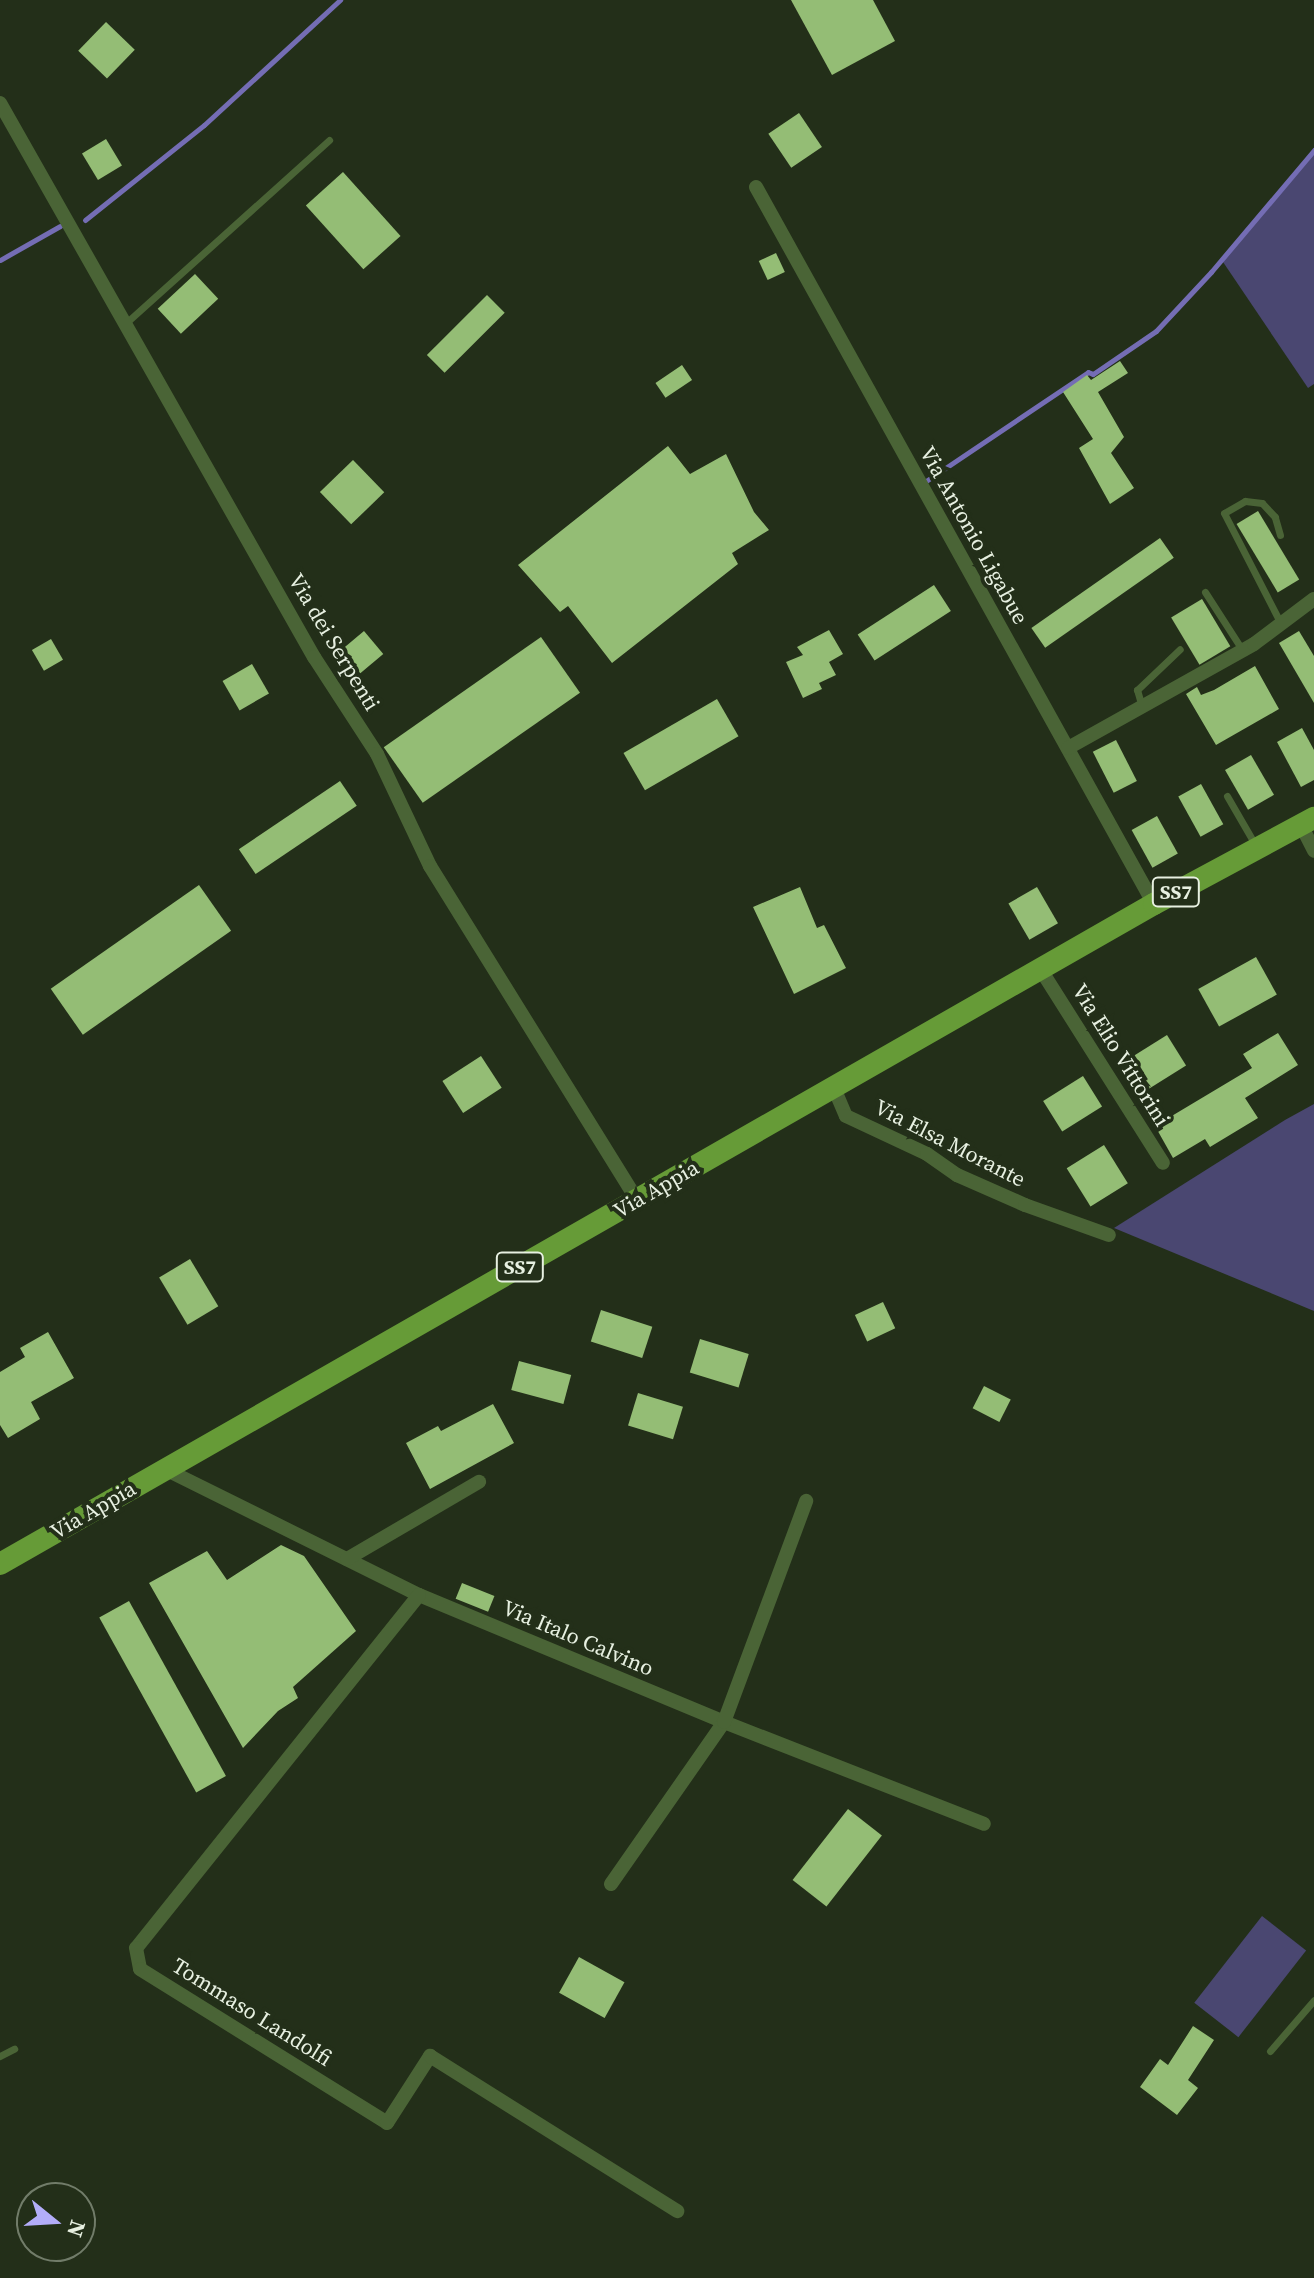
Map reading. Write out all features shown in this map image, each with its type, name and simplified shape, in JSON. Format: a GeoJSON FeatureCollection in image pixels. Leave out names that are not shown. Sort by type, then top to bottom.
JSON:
{"type":"FeatureCollection","features":[{"type":"Feature","properties":{"kind":"main road","name":"Via Appia"},"geometry":{"type":"LineString","coordinates":[[0,1564],[1154,904],[1307,822]]}},
{"type":"Feature","properties":{"kind":"street","name":"Via dei Serpenti"},"geometry":{"type":"LineString","coordinates":[[0,103],[127,322],[314,657],[377,754],[430,866],[637,1200]]}},
{"type":"Feature","properties":{"kind":"street","name":"Via Antonio Ligabue"},"geometry":{"type":"LineString","coordinates":[[756,187],[1154,904]]}},
{"type":"Feature","properties":{"kind":"street"},"geometry":{"type":"LineString","coordinates":[[1068,748],[1243,651],[1314,599]]}},
{"type":"Feature","properties":{"kind":"street"},"geometry":{"type":"LineString","coordinates":[[1307,822],[1314,851]]}},
{"type":"Feature","properties":{"kind":"street","name":"Via Elio Vittorini"},"geometry":{"type":"LineString","coordinates":[[1041,970],[1163,1163]]}},
{"type":"Feature","properties":{"kind":"street","name":"Via Elsa Morante"},"geometry":{"type":"LineString","coordinates":[[834,1088],[846,1116],[927,1154],[957,1175],[1025,1205],[1109,1235]]}},
{"type":"Feature","properties":{"kind":"street","name":"Via Italo Calvino"},"geometry":{"type":"LineString","coordinates":[[165,1469],[419,1595],[724,1722],[984,1824]]}},
{"type":"Feature","properties":{"kind":"street"},"geometry":{"type":"LineString","coordinates":[[347,1559],[479,1482]]}},
{"type":"Feature","properties":{"kind":"street"},"geometry":{"type":"LineString","coordinates":[[611,1884],[724,1722],[806,1501]]}},
{"type":"Feature","properties":{"kind":"street","name":"Tommaso Landolfi"},"geometry":{"type":"LineString","coordinates":[[419,1595],[136,1948],[140,1969],[387,2123],[430,2056],[677,2211]]}},
{"type":"Feature","properties":{"kind":"lane"},"geometry":{"type":"LineString","coordinates":[[127,322],[329,140]]}},
{"type":"Feature","properties":{"kind":"lane"},"geometry":{"type":"LineString","coordinates":[[1280,535],[1275,517],[1262,503],[1245,501],[1224,513],[1281,624]]}},
{"type":"Feature","properties":{"kind":"lane"},"geometry":{"type":"LineString","coordinates":[[1205,592],[1243,651]]}},
{"type":"Feature","properties":{"kind":"lane"},"geometry":{"type":"LineString","coordinates":[[1142,707],[1137,690],[1156,668],[1180,649]]}},
{"type":"Feature","properties":{"kind":"lane"},"geometry":{"type":"LineString","coordinates":[[1227,796],[1258,848]]}},
{"type":"Feature","properties":{"kind":"lane"},"geometry":{"type":"LineString","coordinates":[[1270,2051],[1314,2000]]}},
{"type":"Feature","properties":{"kind":"lane"},"geometry":{"type":"LineString","coordinates":[[0,2056],[14,2049]]}},
{"type":"Feature","properties":{"kind":"shaded area"},"geometry":{"type":"Polygon","coordinates":[[[1314,151],[1314,384],[1308,388],[1221,259],[1314,151]]]}},
{"type":"Feature","properties":{"kind":"shaded area"},"geometry":{"type":"Polygon","coordinates":[[[1314,1104],[1314,1311],[1114,1228],[1285,1120],[1314,1104]]]}},
{"type":"Feature","properties":{"kind":"shaded area"},"geometry":{"type":"Polygon","coordinates":[[[1262,1916],[1306,1950],[1238,2037],[1194,2003],[1262,1916]]]}},
{"type":"Feature","properties":{"kind":"building"},"geometry":{"type":"Polygon","coordinates":[[[791,0],[873,0],[895,41],[832,75],[791,0]]]}},
{"type":"Feature","properties":{"kind":"building"},"geometry":{"type":"Polygon","coordinates":[[[106,22],[135,50],[107,79],[78,51],[106,22]]]}},
{"type":"Feature","properties":{"kind":"building"},"geometry":{"type":"Polygon","coordinates":[[[799,113],[822,147],[791,168],[768,134],[799,113]]]}},
{"type":"Feature","properties":{"kind":"building"},"geometry":{"type":"Polygon","coordinates":[[[106,139],[122,166],[98,180],[82,153],[106,139]]]}},
{"type":"Feature","properties":{"kind":"building"},"geometry":{"type":"Polygon","coordinates":[[[343,172],[401,236],[363,269],[306,205],[343,172]]]}},
{"type":"Feature","properties":{"kind":"building"},"geometry":{"type":"Polygon","coordinates":[[[776,253],[785,272],[768,280],[759,261],[776,253]]]}},
{"type":"Feature","properties":{"kind":"building"},"geometry":{"type":"Polygon","coordinates":[[[195,274],[218,299],[181,334],[158,309],[195,274]]]}},
{"type":"Feature","properties":{"kind":"building"},"geometry":{"type":"Polygon","coordinates":[[[487,295],[505,313],[445,373],[427,355],[487,295]]]}},
{"type":"Feature","properties":{"kind":"building"},"geometry":{"type":"Polygon","coordinates":[[[1120,361],[1128,373],[1098,392],[1124,437],[1111,453],[1134,488],[1110,504],[1079,448],[1093,439],[1063,392],[1087,375],[1091,380],[1120,361]]]}},
{"type":"Feature","properties":{"kind":"building"},"geometry":{"type":"Polygon","coordinates":[[[682,365],[692,380],[666,398],[655,383],[682,365]]]}},
{"type":"Feature","properties":{"kind":"building"},"geometry":{"type":"Polygon","coordinates":[[[668,446],[690,474],[726,454],[754,512],[769,530],[732,553],[738,564],[612,663],[568,606],[560,612],[518,565],[668,446]]]}},
{"type":"Feature","properties":{"kind":"building"},"geometry":{"type":"Polygon","coordinates":[[[353,460],[384,492],[351,524],[320,492],[353,460]]]}},
{"type":"Feature","properties":{"kind":"building"},"geometry":{"type":"Polygon","coordinates":[[[1258,511],[1299,580],[1278,592],[1237,524],[1258,511]]]}},
{"type":"Feature","properties":{"kind":"building"},"geometry":{"type":"Polygon","coordinates":[[[1160,538],[1174,558],[1045,648],[1031,628],[1160,538]]]}},
{"type":"Feature","properties":{"kind":"building"},"geometry":{"type":"Polygon","coordinates":[[[934,585],[951,611],[875,661],[858,635],[934,585]]]}},
{"type":"Feature","properties":{"kind":"building"},"geometry":{"type":"Polygon","coordinates":[[[1202,599],[1230,646],[1199,665],[1171,618],[1202,599]]]}},
{"type":"Feature","properties":{"kind":"building"},"geometry":{"type":"Polygon","coordinates":[[[829,630],[843,654],[829,662],[836,675],[819,683],[822,689],[803,698],[786,662],[803,655],[797,647],[829,630]]]}},
{"type":"Feature","properties":{"kind":"building"},"geometry":{"type":"Polygon","coordinates":[[[364,631],[383,654],[360,673],[341,650],[364,631]]]}},
{"type":"Feature","properties":{"kind":"building"},"geometry":{"type":"Polygon","coordinates":[[[1299,631],[1314,656],[1314,703],[1279,643],[1299,631]]]}},
{"type":"Feature","properties":{"kind":"building"},"geometry":{"type":"Polygon","coordinates":[[[541,637],[580,693],[423,803],[384,747],[541,637]]]}},
{"type":"Feature","properties":{"kind":"building"},"geometry":{"type":"Polygon","coordinates":[[[51,639],[63,660],[44,671],[32,650],[51,639]]]}},
{"type":"Feature","properties":{"kind":"building"},"geometry":{"type":"Polygon","coordinates":[[[252,664],[269,693],[240,710],[223,681],[252,664]]]}},
{"type":"Feature","properties":{"kind":"building"},"geometry":{"type":"Polygon","coordinates":[[[1255,666],[1279,709],[1216,745],[1186,694],[1197,687],[1201,695],[1214,690],[1255,666]]]}},
{"type":"Feature","properties":{"kind":"building"},"geometry":{"type":"Polygon","coordinates":[[[717,699],[738,736],[645,790],[623,753],[717,699]]]}},
{"type":"Feature","properties":{"kind":"building"},"geometry":{"type":"Polygon","coordinates":[[[1302,728],[1314,750],[1314,780],[1301,787],[1277,742],[1302,728]]]}},
{"type":"Feature","properties":{"kind":"building"},"geometry":{"type":"Polygon","coordinates":[[[1116,740],[1137,781],[1114,793],[1093,752],[1116,740]]]}},
{"type":"Feature","properties":{"kind":"building"},"geometry":{"type":"Polygon","coordinates":[[[1251,755],[1274,795],[1248,810],[1225,770],[1251,755]]]}},
{"type":"Feature","properties":{"kind":"building"},"geometry":{"type":"Polygon","coordinates":[[[340,781],[357,806],[256,874],[239,849],[340,781]]]}},
{"type":"Feature","properties":{"kind":"building"},"geometry":{"type":"Polygon","coordinates":[[[1201,784],[1223,824],[1201,837],[1178,797],[1201,784]]]}},
{"type":"Feature","properties":{"kind":"building"},"geometry":{"type":"Polygon","coordinates":[[[1157,816],[1178,854],[1152,868],[1132,830],[1157,816]]]}},
{"type":"Feature","properties":{"kind":"building"},"geometry":{"type":"Polygon","coordinates":[[[199,885],[231,931],[83,1035],[51,989],[199,885]]]}},
{"type":"Feature","properties":{"kind":"building"},"geometry":{"type":"Polygon","coordinates":[[[800,887],[817,928],[824,925],[846,968],[794,994],[753,907],[800,887]]]}},
{"type":"Feature","properties":{"kind":"building"},"geometry":{"type":"Polygon","coordinates":[[[1037,887],[1058,923],[1029,940],[1008,904],[1037,887]]]}},
{"type":"Feature","properties":{"kind":"building"},"geometry":{"type":"Polygon","coordinates":[[[1256,957],[1277,995],[1219,1027],[1198,989],[1256,957]]]}},
{"type":"Feature","properties":{"kind":"building"},"geometry":{"type":"Polygon","coordinates":[[[1278,1033],[1298,1065],[1245,1098],[1258,1118],[1210,1147],[1205,1139],[1173,1158],[1155,1126],[1252,1068],[1243,1054],[1278,1033]]]}},
{"type":"Feature","properties":{"kind":"building"},"geometry":{"type":"Polygon","coordinates":[[[1167,1035],[1186,1066],[1138,1096],[1119,1065],[1167,1035]]]}},
{"type":"Feature","properties":{"kind":"building"},"geometry":{"type":"Polygon","coordinates":[[[481,1056],[502,1088],[463,1113],[442,1081],[481,1056]]]}},
{"type":"Feature","properties":{"kind":"building"},"geometry":{"type":"Polygon","coordinates":[[[1083,1076],[1102,1107],[1062,1131],[1043,1101],[1083,1076]]]}},
{"type":"Feature","properties":{"kind":"building"},"geometry":{"type":"Polygon","coordinates":[[[1104,1145],[1128,1183],[1091,1206],[1067,1168],[1104,1145]]]}},
{"type":"Feature","properties":{"kind":"building"},"geometry":{"type":"Polygon","coordinates":[[[190,1259],[218,1306],[187,1325],[159,1278],[190,1259]]]}},
{"type":"Feature","properties":{"kind":"building"},"geometry":{"type":"Polygon","coordinates":[[[883,1302],[895,1328],[867,1341],[855,1315],[883,1302]]]}},
{"type":"Feature","properties":{"kind":"building"},"geometry":{"type":"Polygon","coordinates":[[[601,1310],[652,1327],[642,1358],[591,1341],[601,1310]]]}},
{"type":"Feature","properties":{"kind":"building"},"geometry":{"type":"Polygon","coordinates":[[[48,1332],[74,1378],[31,1402],[40,1419],[8,1438],[0,1425],[0,1372],[25,1357],[20,1348],[48,1332]]]}},
{"type":"Feature","properties":{"kind":"building"},"geometry":{"type":"Polygon","coordinates":[[[700,1339],[749,1354],[739,1387],[690,1372],[700,1339]]]}},
{"type":"Feature","properties":{"kind":"building"},"geometry":{"type":"Polygon","coordinates":[[[519,1361],[571,1375],[563,1404],[511,1390],[519,1361]]]}},
{"type":"Feature","properties":{"kind":"building"},"geometry":{"type":"Polygon","coordinates":[[[984,1386],[1011,1400],[999,1422],[973,1408],[984,1386]]]}},
{"type":"Feature","properties":{"kind":"building"},"geometry":{"type":"Polygon","coordinates":[[[638,1393],[683,1407],[673,1439],[628,1426],[638,1393]]]}},
{"type":"Feature","properties":{"kind":"building"},"geometry":{"type":"Polygon","coordinates":[[[493,1404],[514,1443],[430,1489],[406,1443],[438,1426],[441,1431],[493,1404]]]}},
{"type":"Feature","properties":{"kind":"building"},"geometry":{"type":"Polygon","coordinates":[[[281,1545],[304,1556],[356,1631],[293,1687],[298,1698],[278,1711],[243,1748],[149,1583],[207,1551],[227,1580],[281,1545]]]}},
{"type":"Feature","properties":{"kind":"building"},"geometry":{"type":"Polygon","coordinates":[[[462,1583],[494,1596],[488,1612],[456,1599],[462,1583]]]}},
{"type":"Feature","properties":{"kind":"building"},"geometry":{"type":"Polygon","coordinates":[[[129,1601],[226,1776],[196,1792],[99,1617],[129,1601]]]}},
{"type":"Feature","properties":{"kind":"building"},"geometry":{"type":"Polygon","coordinates":[[[848,1809],[882,1835],[826,1906],[793,1880],[848,1809]]]}},
{"type":"Feature","properties":{"kind":"building"},"geometry":{"type":"Polygon","coordinates":[[[579,1957],[624,1982],[605,2018],[559,1993],[579,1957]]]}},
{"type":"Feature","properties":{"kind":"building"},"geometry":{"type":"Polygon","coordinates":[[[1193,2026],[1214,2040],[1188,2080],[1198,2088],[1177,2115],[1140,2087],[1160,2059],[1168,2065],[1193,2026]]]}},
{"type":"Feature","properties":{"kind":"waterway"},"geometry":{"type":"LineString","coordinates":[[85,220],[204,125],[340,0]]}},
{"type":"Feature","properties":{"kind":"waterway"},"geometry":{"type":"LineString","coordinates":[[926,481],[1088,372],[1093,374],[1156,331],[1211,272],[1314,150]]}},
{"type":"Feature","properties":{"kind":"waterway"},"geometry":{"type":"LineString","coordinates":[[0,260],[60,226]]}}]}
